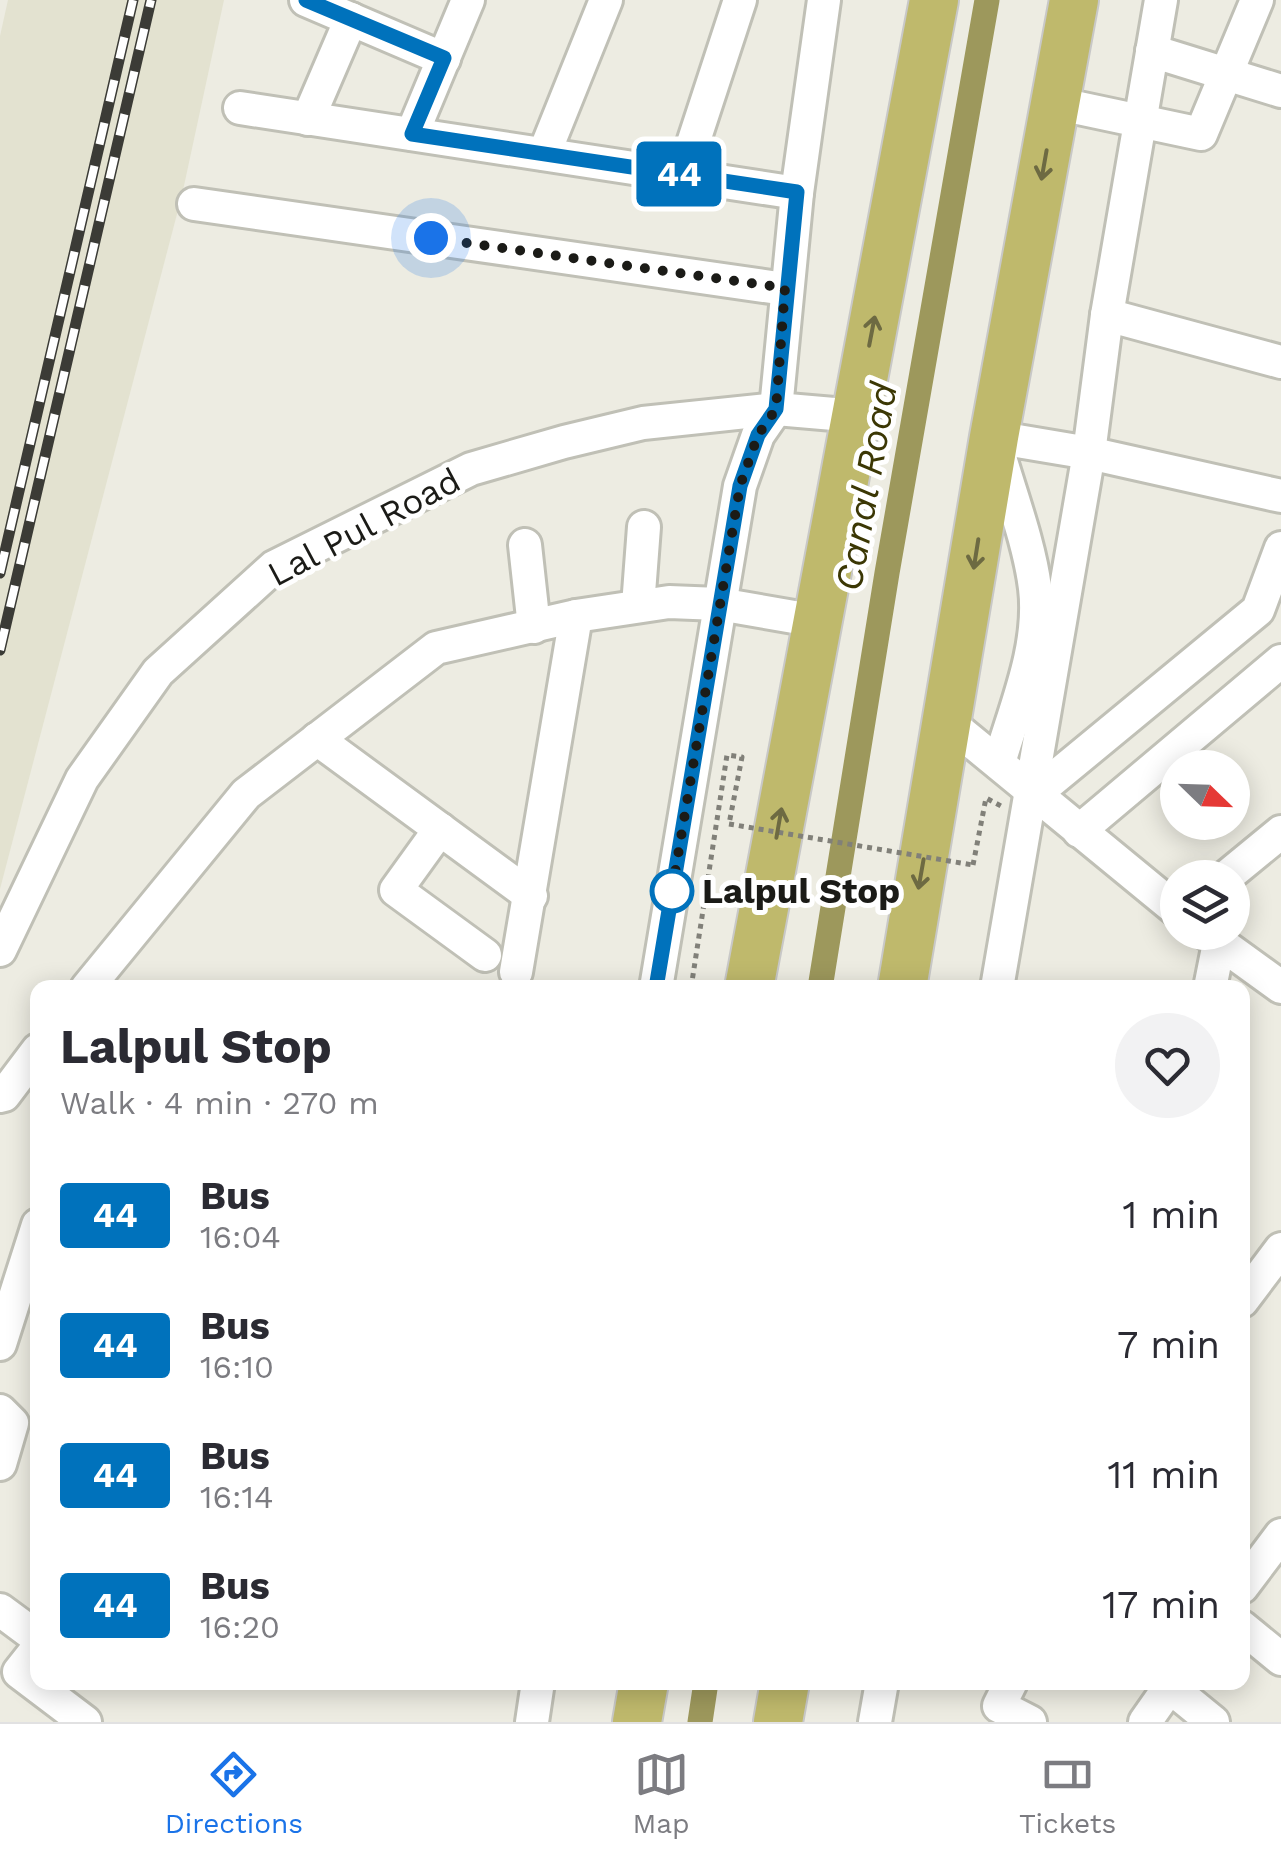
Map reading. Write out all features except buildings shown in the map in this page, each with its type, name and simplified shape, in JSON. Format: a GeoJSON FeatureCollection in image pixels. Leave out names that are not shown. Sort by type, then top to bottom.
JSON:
{"type":"FeatureCollection","features":[{"type":"Feature","properties":{"kind":"highway"},"geometry":{"type":"LineString","coordinates":[[750,980],[934,0]]}},
{"type":"Feature","properties":{"kind":"highway"},"geometry":{"type":"LineString","coordinates":[[903,980],[994,437],[1074,0]]}},
{"type":"Feature","properties":{"kind":"highway"},"geometry":{"type":"LineString","coordinates":[[637,1722],[643,1690]]}},
{"type":"Feature","properties":{"kind":"highway"},"geometry":{"type":"LineString","coordinates":[[778,1722],[784,1690]]}},
{"type":"Feature","properties":{"kind":"street"},"geometry":{"type":"LineString","coordinates":[[306,0],[444,58]]}},
{"type":"Feature","properties":{"kind":"street"},"geometry":{"type":"LineString","coordinates":[[412,134],[468,0]]}},
{"type":"Feature","properties":{"kind":"street"},"geometry":{"type":"LineString","coordinates":[[544,154],[606,0]]}},
{"type":"Feature","properties":{"kind":"street"},"geometry":{"type":"LineString","coordinates":[[684,174],[740,0]]}},
{"type":"Feature","properties":{"kind":"street"},"geometry":{"type":"LineString","coordinates":[[657,980],[740,486],[758,435],[776,409],[785,288],[824,0]]}},
{"type":"Feature","properties":{"kind":"street"},"geometry":{"type":"LineString","coordinates":[[997,980],[1089,453],[1107,316],[1161,0]]}},
{"type":"Feature","properties":{"kind":"street"},"geometry":{"type":"LineString","coordinates":[[1055,103],[1201,134],[1257,0]]}},
{"type":"Feature","properties":{"kind":"street"},"geometry":{"type":"LineString","coordinates":[[308,119],[350,19]]}},
{"type":"Feature","properties":{"kind":"street"},"geometry":{"type":"LineString","coordinates":[[1152,51],[1281,91]]}},
{"type":"Feature","properties":{"kind":"street"},"geometry":{"type":"LineString","coordinates":[[240,108],[797,192]]}},
{"type":"Feature","properties":{"kind":"street"},"geometry":{"type":"LineString","coordinates":[[194,204],[785,288]]}},
{"type":"Feature","properties":{"kind":"street"},"geometry":{"type":"LineString","coordinates":[[1107,316],[1281,362]]}},
{"type":"Feature","properties":{"kind":"street","name":"Lal Pul Road"},"geometry":{"type":"LineString","coordinates":[[0,950],[82,779],[158,672],[274,568],[472,468],[643,423],[776,409],[856,416]]}},
{"type":"Feature","properties":{"kind":"street"},"geometry":{"type":"LineString","coordinates":[[1000,763],[1030,655],[1036,615],[1035,587],[994,437],[1089,453],[1281,496]]}},
{"type":"Feature","properties":{"kind":"street"},"geometry":{"type":"LineString","coordinates":[[638,606],[644,527]]}},
{"type":"Feature","properties":{"kind":"street"},"geometry":{"type":"LineString","coordinates":[[525,545],[534,626]]}},
{"type":"Feature","properties":{"kind":"street"},"geometry":{"type":"LineString","coordinates":[[1032,791],[1258,610],[1281,548]]}},
{"type":"Feature","properties":{"kind":"street"},"geometry":{"type":"LineString","coordinates":[[93,980],[246,794],[436,648],[576,616],[668,602],[719,604],[816,621]]}},
{"type":"Feature","properties":{"kind":"street"},"geometry":{"type":"LineString","coordinates":[[516,972],[576,616]]}},
{"type":"Feature","properties":{"kind":"street"},"geometry":{"type":"LineString","coordinates":[[1080,831],[1281,661],[1248,619]]}},
{"type":"Feature","properties":{"kind":"street"},"geometry":{"type":"LineString","coordinates":[[948,722],[1160,896]]}},
{"type":"Feature","properties":{"kind":"street"},"geometry":{"type":"LineString","coordinates":[[317,739],[531,896]]}},
{"type":"Feature","properties":{"kind":"street"},"geometry":{"type":"LineString","coordinates":[[440,829],[396,890],[485,955]]}},
{"type":"Feature","properties":{"kind":"street"},"geometry":{"type":"LineString","coordinates":[[1247,860],[1281,832]]}},
{"type":"Feature","properties":{"kind":"street"},"geometry":{"type":"LineString","coordinates":[[1210,980],[1212,950]]}},
{"type":"Feature","properties":{"kind":"street"},"geometry":{"type":"LineString","coordinates":[[1229,950],[1281,987]]}},
{"type":"Feature","properties":{"kind":"street"},"geometry":{"type":"LineString","coordinates":[[0,1096],[30,1061]]}},
{"type":"Feature","properties":{"kind":"street"},"geometry":{"type":"LineString","coordinates":[[1250,1290],[1281,1248]]}},
{"type":"Feature","properties":{"kind":"street"},"geometry":{"type":"LineString","coordinates":[[0,1344],[30,1250]]}},
{"type":"Feature","properties":{"kind":"street"},"geometry":{"type":"LineString","coordinates":[[0,1411],[12,1422],[0,1464]]}},
{"type":"Feature","properties":{"kind":"street"},"geometry":{"type":"LineString","coordinates":[[1250,1577],[1281,1534]]}},
{"type":"Feature","properties":{"kind":"street"},"geometry":{"type":"LineString","coordinates":[[0,1610],[30,1632]]}},
{"type":"Feature","properties":{"kind":"street"},"geometry":{"type":"LineString","coordinates":[[1250,1634],[1281,1659]]}},
{"type":"Feature","properties":{"kind":"street"},"geometry":{"type":"LineString","coordinates":[[30,1658],[19,1672],[30,1680]]}},
{"type":"Feature","properties":{"kind":"street"},"geometry":{"type":"LineString","coordinates":[[43,1690],[85,1722]]}},
{"type":"Feature","properties":{"kind":"street"},"geometry":{"type":"LineString","coordinates":[[532,1722],[537,1690]]}},
{"type":"Feature","properties":{"kind":"street"},"geometry":{"type":"LineString","coordinates":[[875,1722],[881,1690]]}},
{"type":"Feature","properties":{"kind":"street"},"geometry":{"type":"LineString","coordinates":[[1007,1690],[999,1706],[1030,1722]]}},
{"type":"Feature","properties":{"kind":"street"},"geometry":{"type":"LineString","coordinates":[[1144,1722],[1165,1690]]}},
{"type":"Feature","properties":{"kind":"street"},"geometry":{"type":"LineString","coordinates":[[1176,1690],[1213,1722]]}},
{"type":"Feature","properties":{"kind":"path"},"geometry":{"type":"LineString","coordinates":[[692,980],[727,755],[742,757],[728,824],[973,865]]}},
{"type":"Feature","properties":{"kind":"shaded area"},"geometry":{"type":"Polygon","coordinates":[[[8,0],[224,0],[182,195],[0,889],[0,36],[8,0]]]}},
{"type":"Feature","properties":{"kind":"waterway","name":"Canal Road"},"geometry":{"type":"LineString","coordinates":[[821,980],[887,573],[987,0]]}},
{"type":"Feature","properties":{"kind":"waterway","name":"Canal Road"},"geometry":{"type":"LineString","coordinates":[[700,1722],[705,1690]]}},
{"type":"Feature","properties":{"kind":"railway"},"geometry":{"type":"LineString","coordinates":[[0,573],[133,0]]}},
{"type":"Feature","properties":{"kind":"railway"},"geometry":{"type":"LineString","coordinates":[[0,650],[151,0]]}},
{"type":"Feature","properties":{"kind":"bus line","name":"44"},"geometry":{"type":"LineString","coordinates":[[306,0],[444,58],[412,134],[797,192],[776,409],[758,435],[740,486],[657,980]]}},
{"type":"Feature","properties":{"kind":"place","name":"Lalpul Stop"},"geometry":{"type":"Point","coordinates":[672,891]}},
{"type":"Feature","properties":{"kind":"route"},"geometry":{"type":"LineString","coordinates":[[431,238],[785,288],[776,409],[758,435],[740,486],[672,891]]}}]}
